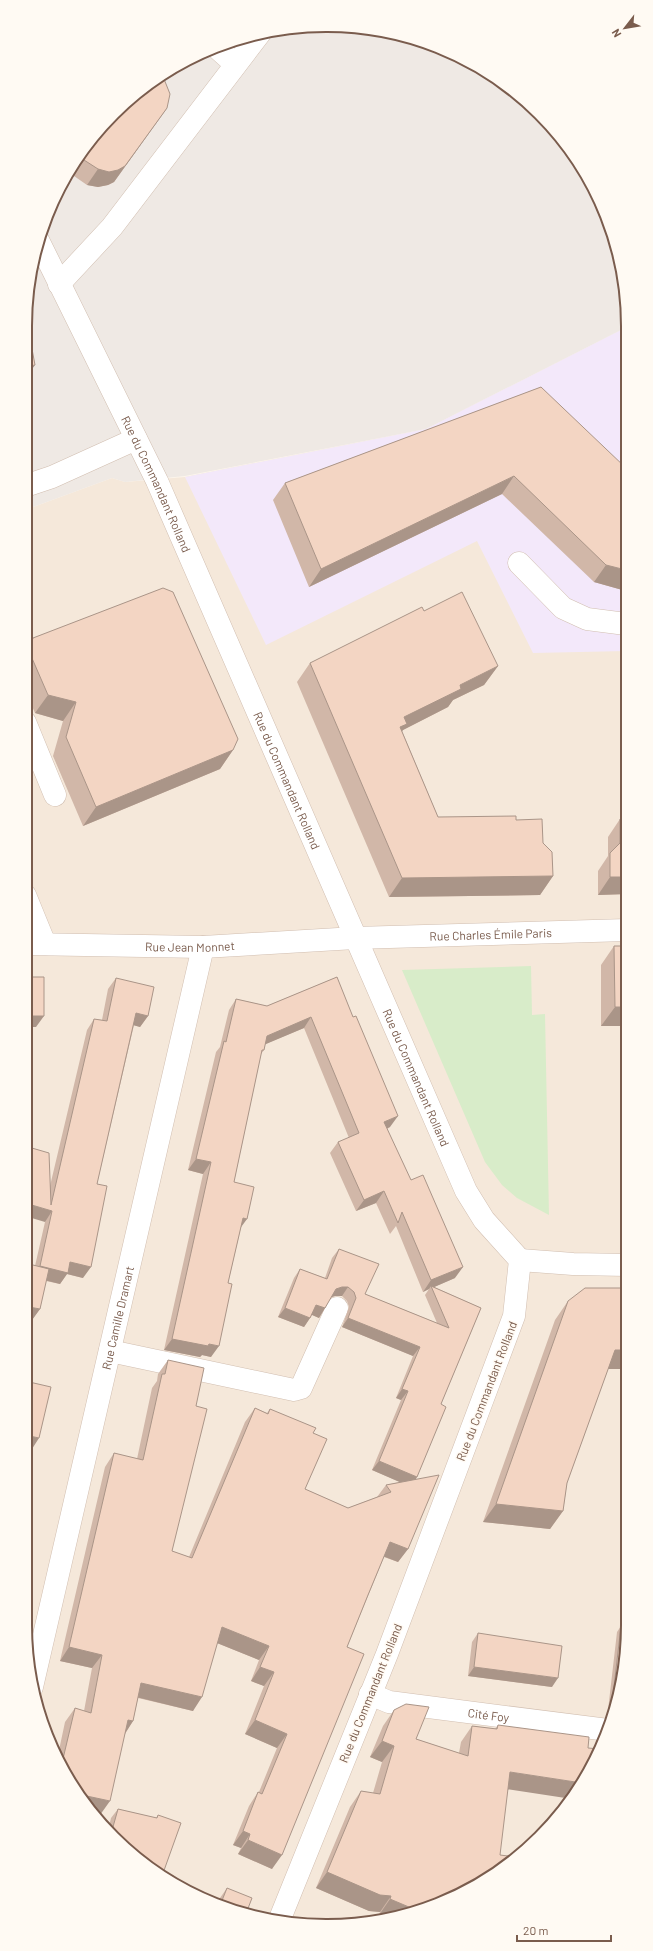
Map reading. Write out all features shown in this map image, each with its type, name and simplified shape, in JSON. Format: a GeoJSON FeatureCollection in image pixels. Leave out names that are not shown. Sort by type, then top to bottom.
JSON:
{"type":"FeatureCollection","features":[{"type":"Feature","properties":{"kind":"street"},"geometry":{"type":"LineString","coordinates":[[60,284],[112,227],[253,41]]}},
{"type":"Feature","properties":{"kind":"street"},"geometry":{"type":"LineString","coordinates":[[221,52],[235,64]]}},
{"type":"Feature","properties":{"kind":"street","name":"Rue du Commandant Rolland"},"geometry":{"type":"LineString","coordinates":[[42,249],[157,481],[466,1191],[484,1220],[520,1260],[514,1316],[370,1694],[281,1915]]}},
{"type":"Feature","properties":{"kind":"street"},"geometry":{"type":"LineString","coordinates":[[32,484],[52,477],[136,439]]}},
{"type":"Feature","properties":{"kind":"street"},"geometry":{"type":"LineString","coordinates":[[519,563],[563,608],[587,619],[621,623]]}},
{"type":"Feature","properties":{"kind":"street"},"geometry":{"type":"LineString","coordinates":[[32,739],[55,795]]}},
{"type":"Feature","properties":{"kind":"street"},"geometry":{"type":"LineString","coordinates":[[32,929],[35,944]]}},
{"type":"Feature","properties":{"kind":"street","name":"Rue Charles Émile Paris"},"geometry":{"type":"LineString","coordinates":[[355,938],[621,930]]}},
{"type":"Feature","properties":{"kind":"street","name":"Rue Jean Monnet"},"geometry":{"type":"LineString","coordinates":[[35,944],[203,947],[355,938]]}},
{"type":"Feature","properties":{"kind":"street","name":"Rue Camille Dramart"},"geometry":{"type":"LineString","coordinates":[[36,1670],[203,947]]}},
{"type":"Feature","properties":{"kind":"street"},"geometry":{"type":"LineString","coordinates":[[520,1260],[573,1264],[621,1265]]}},
{"type":"Feature","properties":{"kind":"street"},"geometry":{"type":"LineString","coordinates":[[110,1351],[294,1390],[301,1388],[337,1308]]}},
{"type":"Feature","properties":{"kind":"street","name":"Cité Foy"},"geometry":{"type":"LineString","coordinates":[[370,1694],[388,1702],[602,1729]]}},
{"type":"Feature","properties":{"kind":"shaded area"},"geometry":{"type":"Polygon","coordinates":[[[326,32],[346,33],[403,42],[439,54],[457,62],[474,71],[506,93],[535,118],[548,132],[582,179],[599,214],[611,250],[618,288],[621,330],[426,429],[185,476],[125,482],[112,478],[32,507],[32,326],[38,269],[42,250],[54,214],[62,196],[71,179],[93,147],[118,118],[132,105],[179,71],[214,54],[250,42],[288,35],[326,32]]]}},
{"type":"Feature","properties":{"kind":"shaded area"},"geometry":{"type":"Polygon","coordinates":[[[621,330],[620,1644],[611,1701],[599,1737],[591,1755],[582,1772],[560,1804],[535,1833],[521,1846],[474,1880],[439,1897],[403,1909],[384,1913],[346,1918],[307,1918],[250,1909],[214,1897],[179,1880],[132,1846],[105,1819],[71,1772],[54,1737],[42,1701],[38,1682],[32,1624],[32,507],[112,478],[125,482],[185,477],[426,429],[621,330]]]}},
{"type":"Feature","properties":{"kind":"shaded area"},"geometry":{"type":"Polygon","coordinates":[[[621,330],[621,651],[533,653],[477,541],[266,645],[185,477],[426,429],[621,330]]]}},
{"type":"Feature","properties":{"kind":"green space"},"geometry":{"type":"Polygon","coordinates":[[[531,966],[532,1015],[545,1014],[549,1215],[517,1198],[502,1185],[485,1162],[402,970],[531,966]]]}},
{"type":"Feature","properties":{"kind":"building"},"geometry":{"type":"Polygon","coordinates":[[[165,81],[170,94],[167,108],[125,166],[118,170],[109,172],[98,169],[84,160],[93,147],[118,118],[132,105],[165,81]]]}},
{"type":"Feature","properties":{"kind":"building"},"geometry":{"type":"Polygon","coordinates":[[[32,349],[35,365],[32,366],[32,349]]]}},
{"type":"Feature","properties":{"kind":"building"},"geometry":{"type":"Polygon","coordinates":[[[541,387],[621,463],[621,569],[606,565],[514,476],[321,569],[285,483],[541,387]]]}},
{"type":"Feature","properties":{"kind":"building"},"geometry":{"type":"Polygon","coordinates":[[[163,588],[173,592],[238,739],[233,750],[96,807],[66,737],[76,702],[48,695],[32,658],[33,638],[163,588]]]}},
{"type":"Feature","properties":{"kind":"building"},"geometry":{"type":"Polygon","coordinates":[[[462,592],[498,666],[460,685],[461,689],[404,717],[407,724],[400,727],[438,817],[516,816],[516,820],[542,819],[543,843],[552,852],[553,876],[402,878],[310,663],[422,607],[424,611],[462,592]]]}},
{"type":"Feature","properties":{"kind":"building"},"geometry":{"type":"Polygon","coordinates":[[[621,819],[621,877],[610,877],[610,853],[620,843],[621,819]]]}},
{"type":"Feature","properties":{"kind":"building"},"geometry":{"type":"Polygon","coordinates":[[[614,946],[621,946],[621,1007],[615,1007],[614,946]]]}},
{"type":"Feature","properties":{"kind":"building"},"geometry":{"type":"Polygon","coordinates":[[[32,977],[44,977],[44,1016],[32,1016],[32,977]]]}},
{"type":"Feature","properties":{"kind":"building"},"geometry":{"type":"Polygon","coordinates":[[[337,977],[353,1017],[356,1016],[398,1116],[384,1122],[411,1180],[423,1175],[463,1267],[431,1280],[402,1212],[398,1223],[384,1191],[364,1200],[338,1142],[359,1133],[311,1017],[267,1036],[264,1050],[262,1050],[234,1182],[254,1187],[247,1219],[243,1218],[228,1283],[232,1284],[219,1346],[209,1344],[208,1346],[172,1339],[211,1162],[196,1159],[224,1041],[226,1042],[236,999],[267,1006],[337,977]]]}},
{"type":"Feature","properties":{"kind":"building"},"geometry":{"type":"Polygon","coordinates":[[[116,978],[154,987],[148,1016],[136,1013],[97,1184],[107,1186],[91,1267],[70,1262],[68,1273],[40,1266],[52,1211],[32,1205],[32,1148],[49,1153],[51,1205],[94,1019],[107,1021],[116,978]]]}},
{"type":"Feature","properties":{"kind":"building"},"geometry":{"type":"Polygon","coordinates":[[[339,1249],[379,1264],[365,1294],[449,1328],[431,1286],[481,1308],[441,1404],[446,1407],[417,1477],[379,1461],[408,1391],[402,1389],[420,1347],[348,1318],[356,1298],[354,1292],[348,1287],[336,1289],[325,1308],[316,1305],[310,1318],[285,1308],[300,1269],[327,1279],[339,1249]]]}},
{"type":"Feature","properties":{"kind":"building"},"geometry":{"type":"Polygon","coordinates":[[[32,1265],[49,1269],[40,1309],[32,1308],[32,1265]]]}},
{"type":"Feature","properties":{"kind":"building"},"geometry":{"type":"Polygon","coordinates":[[[585,1288],[621,1288],[621,1350],[615,1350],[567,1483],[563,1511],[496,1504],[568,1301],[585,1288]]]}},
{"type":"Feature","properties":{"kind":"building"},"geometry":{"type":"Polygon","coordinates":[[[168,1360],[204,1368],[196,1406],[207,1409],[172,1551],[192,1558],[255,1408],[268,1414],[270,1409],[316,1428],[313,1433],[327,1439],[305,1489],[348,1508],[391,1492],[386,1485],[439,1475],[408,1549],[390,1542],[368,1595],[347,1647],[364,1654],[282,1855],[248,1840],[250,1834],[243,1831],[258,1792],[262,1794],[287,1734],[255,1720],[274,1672],[260,1667],[269,1646],[222,1627],[202,1697],[141,1683],[133,1721],[128,1720],[110,1801],[88,1796],[71,1772],[63,1757],[75,1708],[91,1713],[102,1655],[69,1647],[114,1453],[143,1460],[162,1374],[165,1374],[168,1360]]]}},
{"type":"Feature","properties":{"kind":"building"},"geometry":{"type":"Polygon","coordinates":[[[32,1383],[51,1387],[39,1438],[32,1436],[32,1383]]]}},
{"type":"Feature","properties":{"kind":"building"},"geometry":{"type":"Polygon","coordinates":[[[621,1628],[618,1663],[614,1687],[621,1628]]]}},
{"type":"Feature","properties":{"kind":"building"},"geometry":{"type":"Polygon","coordinates":[[[478,1633],[562,1646],[558,1678],[474,1667],[478,1633]]]}},
{"type":"Feature","properties":{"kind":"building"},"geometry":{"type":"Polygon","coordinates":[[[406,1704],[429,1707],[416,1739],[468,1756],[472,1726],[497,1729],[498,1725],[589,1737],[588,1748],[594,1748],[575,1782],[510,1772],[500,1855],[508,1856],[474,1880],[457,1889],[409,1907],[390,1899],[391,1896],[380,1895],[327,1872],[361,1791],[380,1794],[394,1746],[382,1741],[394,1710],[406,1704]]]}},
{"type":"Feature","properties":{"kind":"building"},"geometry":{"type":"Polygon","coordinates":[[[118,1809],[157,1818],[158,1815],[181,1823],[164,1870],[132,1846],[113,1827],[118,1809]]]}},
{"type":"Feature","properties":{"kind":"building"},"geometry":{"type":"Polygon","coordinates":[[[227,1888],[252,1898],[248,1908],[222,1900],[227,1888]]]}}]}
